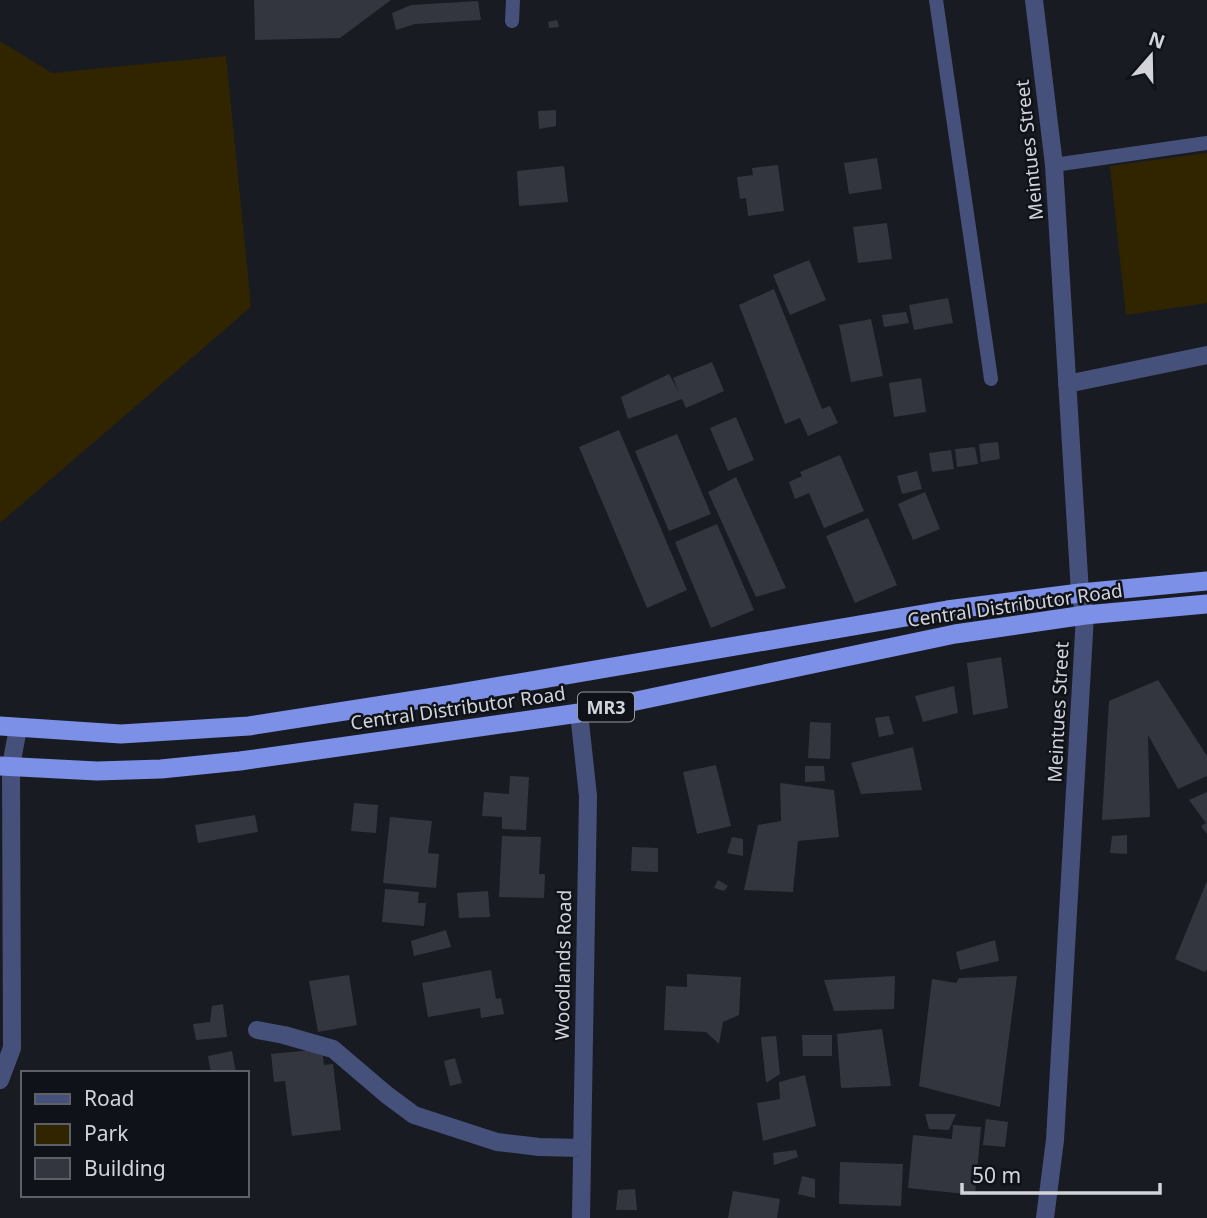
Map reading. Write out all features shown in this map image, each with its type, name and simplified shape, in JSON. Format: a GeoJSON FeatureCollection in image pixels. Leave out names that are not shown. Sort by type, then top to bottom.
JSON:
{"type":"FeatureCollection","features":[{"type":"Feature","properties":{"kind":"highway","name":"Central Distributor Road"},"geometry":{"type":"LineString","coordinates":[[9,727],[121,734],[249,726],[947,610],[1080,593],[1207,581]]}},
{"type":"Feature","properties":{"kind":"highway","name":"Central Distributor Road"},"geometry":{"type":"LineString","coordinates":[[5,766],[97,771],[161,769],[267,757],[579,713],[955,634],[1085,615],[1207,604]]}},
{"type":"Feature","properties":{"kind":"street","name":"Meintues Street"},"geometry":{"type":"LineString","coordinates":[[1034,0],[1054,164],[1080,593],[1085,615],[1055,1140],[1045,1218]]}},
{"type":"Feature","properties":{"kind":"street"},"geometry":{"type":"LineString","coordinates":[[1067,384],[1207,355]]}},
{"type":"Feature","properties":{"kind":"street","name":"Woodlands Road"},"geometry":{"type":"LineString","coordinates":[[579,713],[588,796],[581,1218]]}},
{"type":"Feature","properties":{"kind":"street"},"geometry":{"type":"LineString","coordinates":[[0,1080],[12,1048],[5,766],[9,727]]}},
{"type":"Feature","properties":{"kind":"street"},"geometry":{"type":"LineString","coordinates":[[257,1030],[332,1049],[414,1115],[498,1142],[582,1148]]}},
{"type":"Feature","properties":{"kind":"lane"},"geometry":{"type":"LineString","coordinates":[[512,21],[513,0]]}},
{"type":"Feature","properties":{"kind":"lane"},"geometry":{"type":"LineString","coordinates":[[936,0],[991,379]]}},
{"type":"Feature","properties":{"kind":"lane"},"geometry":{"type":"LineString","coordinates":[[1054,164],[1207,143]]}},
{"type":"Feature","properties":{"kind":"green space"},"geometry":{"type":"Polygon","coordinates":[[[0,41],[52,73],[226,56],[251,307],[0,523],[0,41]]]}},
{"type":"Feature","properties":{"kind":"green space"},"geometry":{"type":"Polygon","coordinates":[[[1207,153],[1207,303],[1126,315],[1110,166],[1207,153]]]}},
{"type":"Feature","properties":{"kind":"building"},"geometry":{"type":"Polygon","coordinates":[[[254,0],[391,0],[340,38],[255,40],[254,0]]]}},
{"type":"Feature","properties":{"kind":"building"},"geometry":{"type":"Polygon","coordinates":[[[478,1],[481,20],[415,24],[396,30],[392,13],[411,5],[478,1]]]}},
{"type":"Feature","properties":{"kind":"building"},"geometry":{"type":"Polygon","coordinates":[[[557,20],[559,27],[549,28],[548,22],[557,20]]]}},
{"type":"Feature","properties":{"kind":"building"},"geometry":{"type":"Polygon","coordinates":[[[556,110],[556,126],[539,129],[538,111],[556,110]]]}},
{"type":"Feature","properties":{"kind":"building"},"geometry":{"type":"Polygon","coordinates":[[[877,158],[882,189],[849,194],[844,163],[877,158]]]}},
{"type":"Feature","properties":{"kind":"building"},"geometry":{"type":"Polygon","coordinates":[[[778,165],[784,211],[748,216],[746,198],[740,199],[737,177],[753,175],[752,168],[778,165]]]}},
{"type":"Feature","properties":{"kind":"building"},"geometry":{"type":"Polygon","coordinates":[[[564,166],[568,202],[519,206],[517,171],[564,166]]]}},
{"type":"Feature","properties":{"kind":"building"},"geometry":{"type":"Polygon","coordinates":[[[887,223],[892,259],[858,263],[853,227],[887,223]]]}},
{"type":"Feature","properties":{"kind":"building"},"geometry":{"type":"Polygon","coordinates":[[[809,260],[826,300],[790,315],[773,275],[809,260]]]}},
{"type":"Feature","properties":{"kind":"building"},"geometry":{"type":"Polygon","coordinates":[[[774,289],[822,409],[830,406],[838,423],[808,436],[800,418],[785,424],[739,305],[774,289]]]}},
{"type":"Feature","properties":{"kind":"building"},"geometry":{"type":"Polygon","coordinates":[[[948,298],[953,323],[914,330],[909,305],[948,298]]]}},
{"type":"Feature","properties":{"kind":"building"},"geometry":{"type":"Polygon","coordinates":[[[906,312],[909,323],[884,327],[882,315],[906,312]]]}},
{"type":"Feature","properties":{"kind":"building"},"geometry":{"type":"Polygon","coordinates":[[[871,319],[883,376],[851,382],[839,325],[871,319]]]}},
{"type":"Feature","properties":{"kind":"building"},"geometry":{"type":"Polygon","coordinates":[[[712,362],[724,391],[686,408],[682,399],[628,419],[621,397],[669,374],[679,392],[673,378],[712,362]]]}},
{"type":"Feature","properties":{"kind":"building"},"geometry":{"type":"Polygon","coordinates":[[[921,378],[926,412],[894,417],[889,383],[921,378]]]}},
{"type":"Feature","properties":{"kind":"building"},"geometry":{"type":"Polygon","coordinates":[[[736,417],[754,460],[728,471],[710,428],[736,417]]]}},
{"type":"Feature","properties":{"kind":"building"},"geometry":{"type":"Polygon","coordinates":[[[619,430],[687,590],[647,608],[579,447],[619,430]]]}},
{"type":"Feature","properties":{"kind":"building"},"geometry":{"type":"Polygon","coordinates":[[[677,434],[711,514],[669,531],[635,451],[677,434]]]}},
{"type":"Feature","properties":{"kind":"building"},"geometry":{"type":"Polygon","coordinates":[[[998,442],[1000,459],[981,462],[979,444],[998,442]]]}},
{"type":"Feature","properties":{"kind":"building"},"geometry":{"type":"Polygon","coordinates":[[[975,447],[978,464],[957,467],[955,449],[975,447]]]}},
{"type":"Feature","properties":{"kind":"building"},"geometry":{"type":"Polygon","coordinates":[[[951,450],[954,469],[932,472],[929,453],[951,450]]]}},
{"type":"Feature","properties":{"kind":"building"},"geometry":{"type":"Polygon","coordinates":[[[840,455],[864,511],[824,528],[809,493],[795,499],[789,482],[802,476],[800,472],[840,455]]]}},
{"type":"Feature","properties":{"kind":"building"},"geometry":{"type":"Polygon","coordinates":[[[917,471],[922,489],[902,494],[897,476],[917,471]]]}},
{"type":"Feature","properties":{"kind":"building"},"geometry":{"type":"Polygon","coordinates":[[[736,477],[786,588],[756,597],[708,492],[736,477]]]}},
{"type":"Feature","properties":{"kind":"building"},"geometry":{"type":"Polygon","coordinates":[[[925,492],[940,529],[913,540],[898,504],[925,492]]]}},
{"type":"Feature","properties":{"kind":"building"},"geometry":{"type":"Polygon","coordinates":[[[868,518],[897,585],[855,603],[826,536],[868,518]]]}},
{"type":"Feature","properties":{"kind":"building"},"geometry":{"type":"Polygon","coordinates":[[[717,524],[754,610],[711,628],[675,542],[717,524]]]}},
{"type":"Feature","properties":{"kind":"building"},"geometry":{"type":"Polygon","coordinates":[[[1001,657],[1008,708],[973,715],[967,663],[1001,657]]]}},
{"type":"Feature","properties":{"kind":"building"},"geometry":{"type":"Polygon","coordinates":[[[1158,680],[1207,756],[1207,776],[1178,789],[1148,735],[1150,817],[1102,820],[1109,701],[1158,680]]]}},
{"type":"Feature","properties":{"kind":"building"},"geometry":{"type":"Polygon","coordinates":[[[954,686],[958,713],[923,722],[915,696],[954,686]]]}},
{"type":"Feature","properties":{"kind":"building"},"geometry":{"type":"Polygon","coordinates":[[[889,716],[894,734],[879,737],[875,718],[889,716]]]}},
{"type":"Feature","properties":{"kind":"building"},"geometry":{"type":"Polygon","coordinates":[[[810,722],[831,723],[830,759],[808,758],[810,722]]]}},
{"type":"Feature","properties":{"kind":"building"},"geometry":{"type":"Polygon","coordinates":[[[913,747],[922,790],[861,794],[851,763],[913,747]]]}},
{"type":"Feature","properties":{"kind":"building"},"geometry":{"type":"Polygon","coordinates":[[[716,765],[731,826],[697,834],[683,772],[716,765]]]}},
{"type":"Feature","properties":{"kind":"building"},"geometry":{"type":"Polygon","coordinates":[[[805,766],[824,766],[825,781],[805,782],[805,766]]]}},
{"type":"Feature","properties":{"kind":"building"},"geometry":{"type":"Polygon","coordinates":[[[510,776],[529,777],[526,830],[502,829],[502,817],[482,816],[484,792],[509,794],[510,776]]]}},
{"type":"Feature","properties":{"kind":"building"},"geometry":{"type":"Polygon","coordinates":[[[780,783],[834,790],[839,837],[798,841],[793,892],[744,890],[758,825],[781,821],[780,783]]]}},
{"type":"Feature","properties":{"kind":"building"},"geometry":{"type":"Polygon","coordinates":[[[1207,792],[1207,834],[1201,826],[1206,823],[1189,800],[1207,792]]]}},
{"type":"Feature","properties":{"kind":"building"},"geometry":{"type":"Polygon","coordinates":[[[354,803],[378,805],[376,833],[351,831],[354,803]]]}},
{"type":"Feature","properties":{"kind":"building"},"geometry":{"type":"Polygon","coordinates":[[[255,815],[258,832],[198,843],[195,825],[255,815]]]}},
{"type":"Feature","properties":{"kind":"building"},"geometry":{"type":"Polygon","coordinates":[[[390,817],[432,821],[428,853],[439,854],[436,888],[383,883],[390,817]]]}},
{"type":"Feature","properties":{"kind":"building"},"geometry":{"type":"Polygon","coordinates":[[[1127,835],[1127,854],[1110,853],[1112,836],[1127,835]]]}},
{"type":"Feature","properties":{"kind":"building"},"geometry":{"type":"Polygon","coordinates":[[[502,836],[541,837],[539,874],[545,874],[544,898],[499,897],[502,836]]]}},
{"type":"Feature","properties":{"kind":"building"},"geometry":{"type":"Polygon","coordinates":[[[732,837],[743,839],[743,856],[727,853],[732,837]]]}},
{"type":"Feature","properties":{"kind":"building"},"geometry":{"type":"Polygon","coordinates":[[[632,847],[658,848],[658,872],[631,871],[632,847]]]}},
{"type":"Feature","properties":{"kind":"building"},"geometry":{"type":"Polygon","coordinates":[[[718,880],[728,886],[724,891],[714,888],[718,880]]]}},
{"type":"Feature","properties":{"kind":"building"},"geometry":{"type":"Polygon","coordinates":[[[1207,881],[1207,969],[1205,972],[1175,959],[1207,881]]]}},
{"type":"Feature","properties":{"kind":"building"},"geometry":{"type":"Polygon","coordinates":[[[385,889],[419,892],[418,903],[426,903],[424,926],[382,922],[385,889]]]}},
{"type":"Feature","properties":{"kind":"building"},"geometry":{"type":"Polygon","coordinates":[[[488,891],[490,917],[459,918],[457,893],[488,891]]]}},
{"type":"Feature","properties":{"kind":"building"},"geometry":{"type":"Polygon","coordinates":[[[446,930],[451,947],[414,956],[411,941],[446,930]]]}},
{"type":"Feature","properties":{"kind":"building"},"geometry":{"type":"Polygon","coordinates":[[[995,940],[999,961],[960,970],[956,952],[995,940]]]}},
{"type":"Feature","properties":{"kind":"building"},"geometry":{"type":"Polygon","coordinates":[[[491,970],[496,999],[501,998],[504,1014],[481,1018],[480,1008],[428,1017],[422,983],[491,970]]]}},
{"type":"Feature","properties":{"kind":"building"},"geometry":{"type":"Polygon","coordinates":[[[687,974],[741,977],[739,1015],[723,1022],[719,1044],[706,1032],[664,1030],[666,986],[687,987],[687,974]]]}},
{"type":"Feature","properties":{"kind":"building"},"geometry":{"type":"Polygon","coordinates":[[[349,975],[357,1025],[318,1032],[309,981],[349,975]]]}},
{"type":"Feature","properties":{"kind":"building"},"geometry":{"type":"Polygon","coordinates":[[[895,976],[894,1009],[834,1011],[824,980],[895,976]]]}},
{"type":"Feature","properties":{"kind":"building"},"geometry":{"type":"Polygon","coordinates":[[[1017,976],[1000,1107],[919,1086],[932,979],[956,983],[959,978],[1017,976]]]}},
{"type":"Feature","properties":{"kind":"building"},"geometry":{"type":"Polygon","coordinates":[[[223,1004],[227,1037],[196,1040],[193,1024],[210,1022],[212,1006],[223,1004]]]}},
{"type":"Feature","properties":{"kind":"building"},"geometry":{"type":"Polygon","coordinates":[[[882,1029],[891,1086],[841,1088],[837,1034],[882,1029]]]}},
{"type":"Feature","properties":{"kind":"building"},"geometry":{"type":"Polygon","coordinates":[[[802,1035],[832,1035],[832,1056],[803,1056],[802,1035]]]}},
{"type":"Feature","properties":{"kind":"building"},"geometry":{"type":"Polygon","coordinates":[[[776,1036],[780,1074],[766,1083],[761,1037],[776,1036]]]}},
{"type":"Feature","properties":{"kind":"building"},"geometry":{"type":"Polygon","coordinates":[[[322,1049],[324,1065],[333,1064],[341,1130],[292,1136],[285,1081],[274,1082],[271,1054],[322,1049]]]}},
{"type":"Feature","properties":{"kind":"building"},"geometry":{"type":"Polygon","coordinates":[[[232,1051],[236,1071],[211,1071],[208,1056],[232,1051]]]}},
{"type":"Feature","properties":{"kind":"building"},"geometry":{"type":"Polygon","coordinates":[[[455,1058],[462,1083],[450,1086],[444,1061],[455,1058]]]}},
{"type":"Feature","properties":{"kind":"building"},"geometry":{"type":"Polygon","coordinates":[[[805,1075],[816,1126],[763,1141],[757,1103],[780,1099],[779,1082],[805,1075]]]}},
{"type":"Feature","properties":{"kind":"building"},"geometry":{"type":"Polygon","coordinates":[[[925,1114],[956,1114],[949,1130],[929,1129],[925,1114]]]}},
{"type":"Feature","properties":{"kind":"building"},"geometry":{"type":"Polygon","coordinates":[[[986,1119],[1008,1122],[1005,1147],[983,1145],[986,1119]]]}},
{"type":"Feature","properties":{"kind":"building"},"geometry":{"type":"Polygon","coordinates":[[[953,1125],[981,1127],[975,1195],[908,1188],[913,1135],[952,1139],[953,1125]]]}},
{"type":"Feature","properties":{"kind":"building"},"geometry":{"type":"Polygon","coordinates":[[[796,1150],[798,1157],[774,1165],[773,1153],[796,1150]]]}},
{"type":"Feature","properties":{"kind":"building"},"geometry":{"type":"Polygon","coordinates":[[[840,1162],[903,1164],[901,1206],[839,1204],[840,1162]]]}},
{"type":"Feature","properties":{"kind":"building"},"geometry":{"type":"Polygon","coordinates":[[[802,1176],[815,1179],[815,1198],[798,1194],[802,1176]]]}},
{"type":"Feature","properties":{"kind":"building"},"geometry":{"type":"Polygon","coordinates":[[[635,1189],[637,1210],[616,1210],[618,1190],[635,1189]]]}},
{"type":"Feature","properties":{"kind":"building"},"geometry":{"type":"Polygon","coordinates":[[[733,1191],[780,1199],[777,1218],[728,1218],[733,1191]]]}}]}
